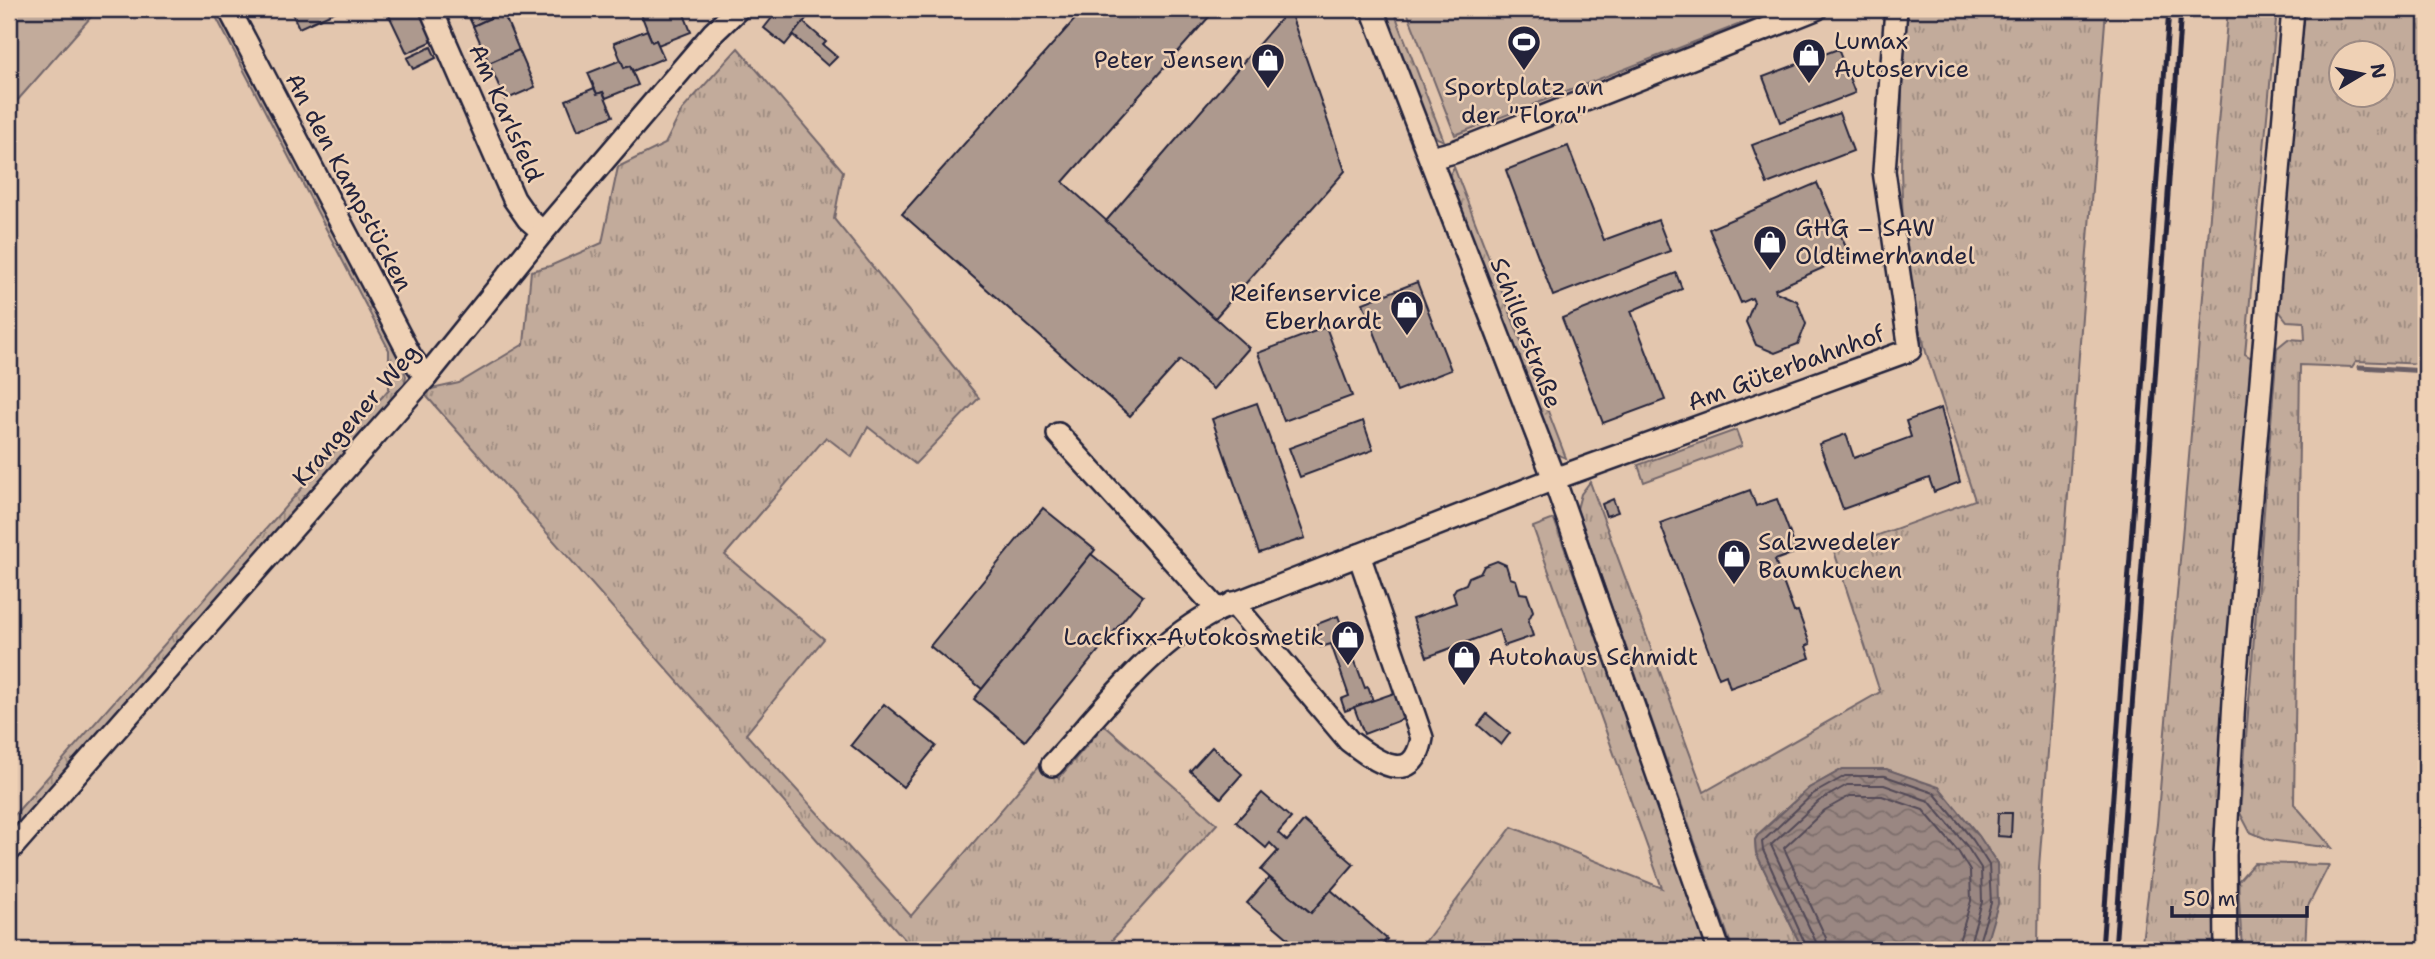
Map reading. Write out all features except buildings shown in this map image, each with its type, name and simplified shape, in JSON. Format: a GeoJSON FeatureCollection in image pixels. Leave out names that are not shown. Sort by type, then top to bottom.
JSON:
{"type":"FeatureCollection","features":[{"type":"Feature","properties":{"kind":"street","name":"An den Kampstücken"},"geometry":{"type":"LineString","coordinates":[[229,9],[405,345],[426,377]]}},
{"type":"Feature","properties":{"kind":"street","name":"Am Karlsfeld"},"geometry":{"type":"LineString","coordinates":[[431,9],[514,199],[528,219],[543,232]]}},
{"type":"Feature","properties":{"kind":"street","name":"Schillerstraße"},"geometry":{"type":"LineString","coordinates":[[1372,9],[1554,479],[1719,950]]}},
{"type":"Feature","properties":{"kind":"street"},"geometry":{"type":"LineString","coordinates":[[1431,158],[1454,152],[1816,9]]}},
{"type":"Feature","properties":{"kind":"street","name":"Am Güterbahnhof"},"geometry":{"type":"LineString","coordinates":[[1554,479],[1910,350],[1884,171],[1896,9]]}},
{"type":"Feature","properties":{"kind":"street"},"geometry":{"type":"LineString","coordinates":[[2226,950],[2225,855],[2235,683],[2293,9]]}},
{"type":"Feature","properties":{"kind":"street","name":"Krangener Weg"},"geometry":{"type":"LineString","coordinates":[[9,851],[426,377],[543,232],[730,12]]}},
{"type":"Feature","properties":{"kind":"street"},"geometry":{"type":"LineString","coordinates":[[1058,434],[1226,606],[1349,741],[1372,759],[1392,767],[1404,765],[1414,759],[1422,738],[1359,555]]}},
{"type":"Feature","properties":{"kind":"street"},"geometry":{"type":"LineString","coordinates":[[1052,765],[1160,648],[1196,621],[1226,606],[1554,479]]}},
{"type":"Feature","properties":{"kind":"green space"},"geometry":{"type":"Polygon","coordinates":[[[9,9],[98,9],[9,110],[9,9]]]}},
{"type":"Feature","properties":{"kind":"green space"},"geometry":{"type":"Polygon","coordinates":[[[212,9],[221,9],[394,343],[406,376],[403,392],[9,837],[9,821],[389,389],[389,350],[212,9]]]}},
{"type":"Feature","properties":{"kind":"green space"},"geometry":{"type":"Polygon","coordinates":[[[1382,9],[1393,9],[1444,141],[1437,138],[1428,126],[1382,9]]]}},
{"type":"Feature","properties":{"kind":"green space","name":"Sportplatz an der \"Flora\""},"geometry":{"type":"Polygon","coordinates":[[[1406,9],[1779,9],[1455,135],[1406,9]]]}},
{"type":"Feature","properties":{"kind":"green space"},"geometry":{"type":"Polygon","coordinates":[[[1903,9],[2106,9],[2039,867],[2038,950],[1986,950],[1996,863],[1979,836],[1939,788],[1886,769],[1843,769],[1809,788],[1758,834],[1755,840],[1756,853],[1803,950],[1733,950],[1577,509],[1581,494],[1590,482],[1704,792],[1880,692],[1834,551],[1975,500],[1926,352],[1915,313],[1904,253],[1901,170],[1903,9]]]}},
{"type":"Feature","properties":{"kind":"green space"},"geometry":{"type":"Polygon","coordinates":[[[2228,9],[2277,9],[2245,354],[2253,359],[2213,871],[2215,950],[2141,950],[2157,824],[2228,9]]]}},
{"type":"Feature","properties":{"kind":"green space"},"geometry":{"type":"Polygon","coordinates":[[[2305,9],[2426,9],[2426,364],[2356,361],[2352,367],[2300,365],[2294,804],[2332,848],[2269,840],[2250,832],[2240,813],[2277,348],[2288,339],[2305,340],[2304,322],[2287,321],[2276,307],[2305,9]]]}},
{"type":"Feature","properties":{"kind":"green space"},"geometry":{"type":"Polygon","coordinates":[[[738,48],[843,171],[834,219],[979,398],[915,464],[868,427],[852,457],[826,437],[725,555],[824,639],[746,734],[911,916],[1043,761],[1059,778],[1104,725],[1217,824],[1112,940],[1122,950],[914,950],[422,391],[459,383],[524,344],[531,271],[550,266],[602,243],[618,167],[665,144],[682,110],[738,48]]]}},
{"type":"Feature","properties":{"kind":"green space"},"geometry":{"type":"Polygon","coordinates":[[[1454,167],[1566,458],[1551,448],[1451,186],[1450,174],[1454,167]]]}},
{"type":"Feature","properties":{"kind":"green space"},"geometry":{"type":"Polygon","coordinates":[[[1436,208],[1440,209],[1535,455],[1535,463],[1436,208]]]}},
{"type":"Feature","properties":{"kind":"green space"},"geometry":{"type":"Polygon","coordinates":[[[1736,430],[1742,446],[1644,482],[1638,465],[1736,430]]]}},
{"type":"Feature","properties":{"kind":"green space"},"geometry":{"type":"Polygon","coordinates":[[[1554,519],[1709,950],[1419,950],[1512,827],[1662,888],[1533,527],[1554,519]]]}},
{"type":"Feature","properties":{"kind":"green space"},"geometry":{"type":"Polygon","coordinates":[[[2254,863],[2329,865],[2307,908],[2305,950],[2242,950],[2238,881],[2254,863]]]}},
{"type":"Feature","properties":{"kind":"water"},"geometry":{"type":"Polygon","coordinates":[[[1843,769],[1886,769],[1939,787],[1979,836],[1997,863],[1998,904],[1986,950],[1803,950],[1756,853],[1755,840],[1809,788],[1843,769]]]}},
{"type":"Feature","properties":{"kind":"waterway"},"geometry":{"type":"LineString","coordinates":[[2360,367],[2426,371]]}},
{"type":"Feature","properties":{"kind":"railway"},"geometry":{"type":"LineString","coordinates":[[2102,950],[2169,9]]}},
{"type":"Feature","properties":{"kind":"railway"},"geometry":{"type":"LineString","coordinates":[[2115,950],[2181,9]]}},
{"type":"Feature","properties":{"kind":"place","name":"Sportplatz an der \"Flora\""},"geometry":{"type":"Point","coordinates":[1524,72]}},
{"type":"Feature","properties":{"kind":"place","name":"Lumax Autoservice"},"geometry":{"type":"Point","coordinates":[1809,85]}},
{"type":"Feature","properties":{"kind":"place","name":"Peter Jensen"},"geometry":{"type":"Point","coordinates":[1268,90]}},
{"type":"Feature","properties":{"kind":"place","name":"GHG – SAW Oldtimerhandel"},"geometry":{"type":"Point","coordinates":[1770,272]}},
{"type":"Feature","properties":{"kind":"place","name":"Reifenservice Eberhardt"},"geometry":{"type":"Point","coordinates":[1407,337]}},
{"type":"Feature","properties":{"kind":"place","name":"Salzwedeler Baumkuchen"},"geometry":{"type":"Point","coordinates":[1734,586]}},
{"type":"Feature","properties":{"kind":"place","name":"Lackfixx-Autokosmetik"},"geometry":{"type":"Point","coordinates":[1348,667]}},
{"type":"Feature","properties":{"kind":"place","name":"Autohaus Schmidt"},"geometry":{"type":"Point","coordinates":[1464,687]}}]}
